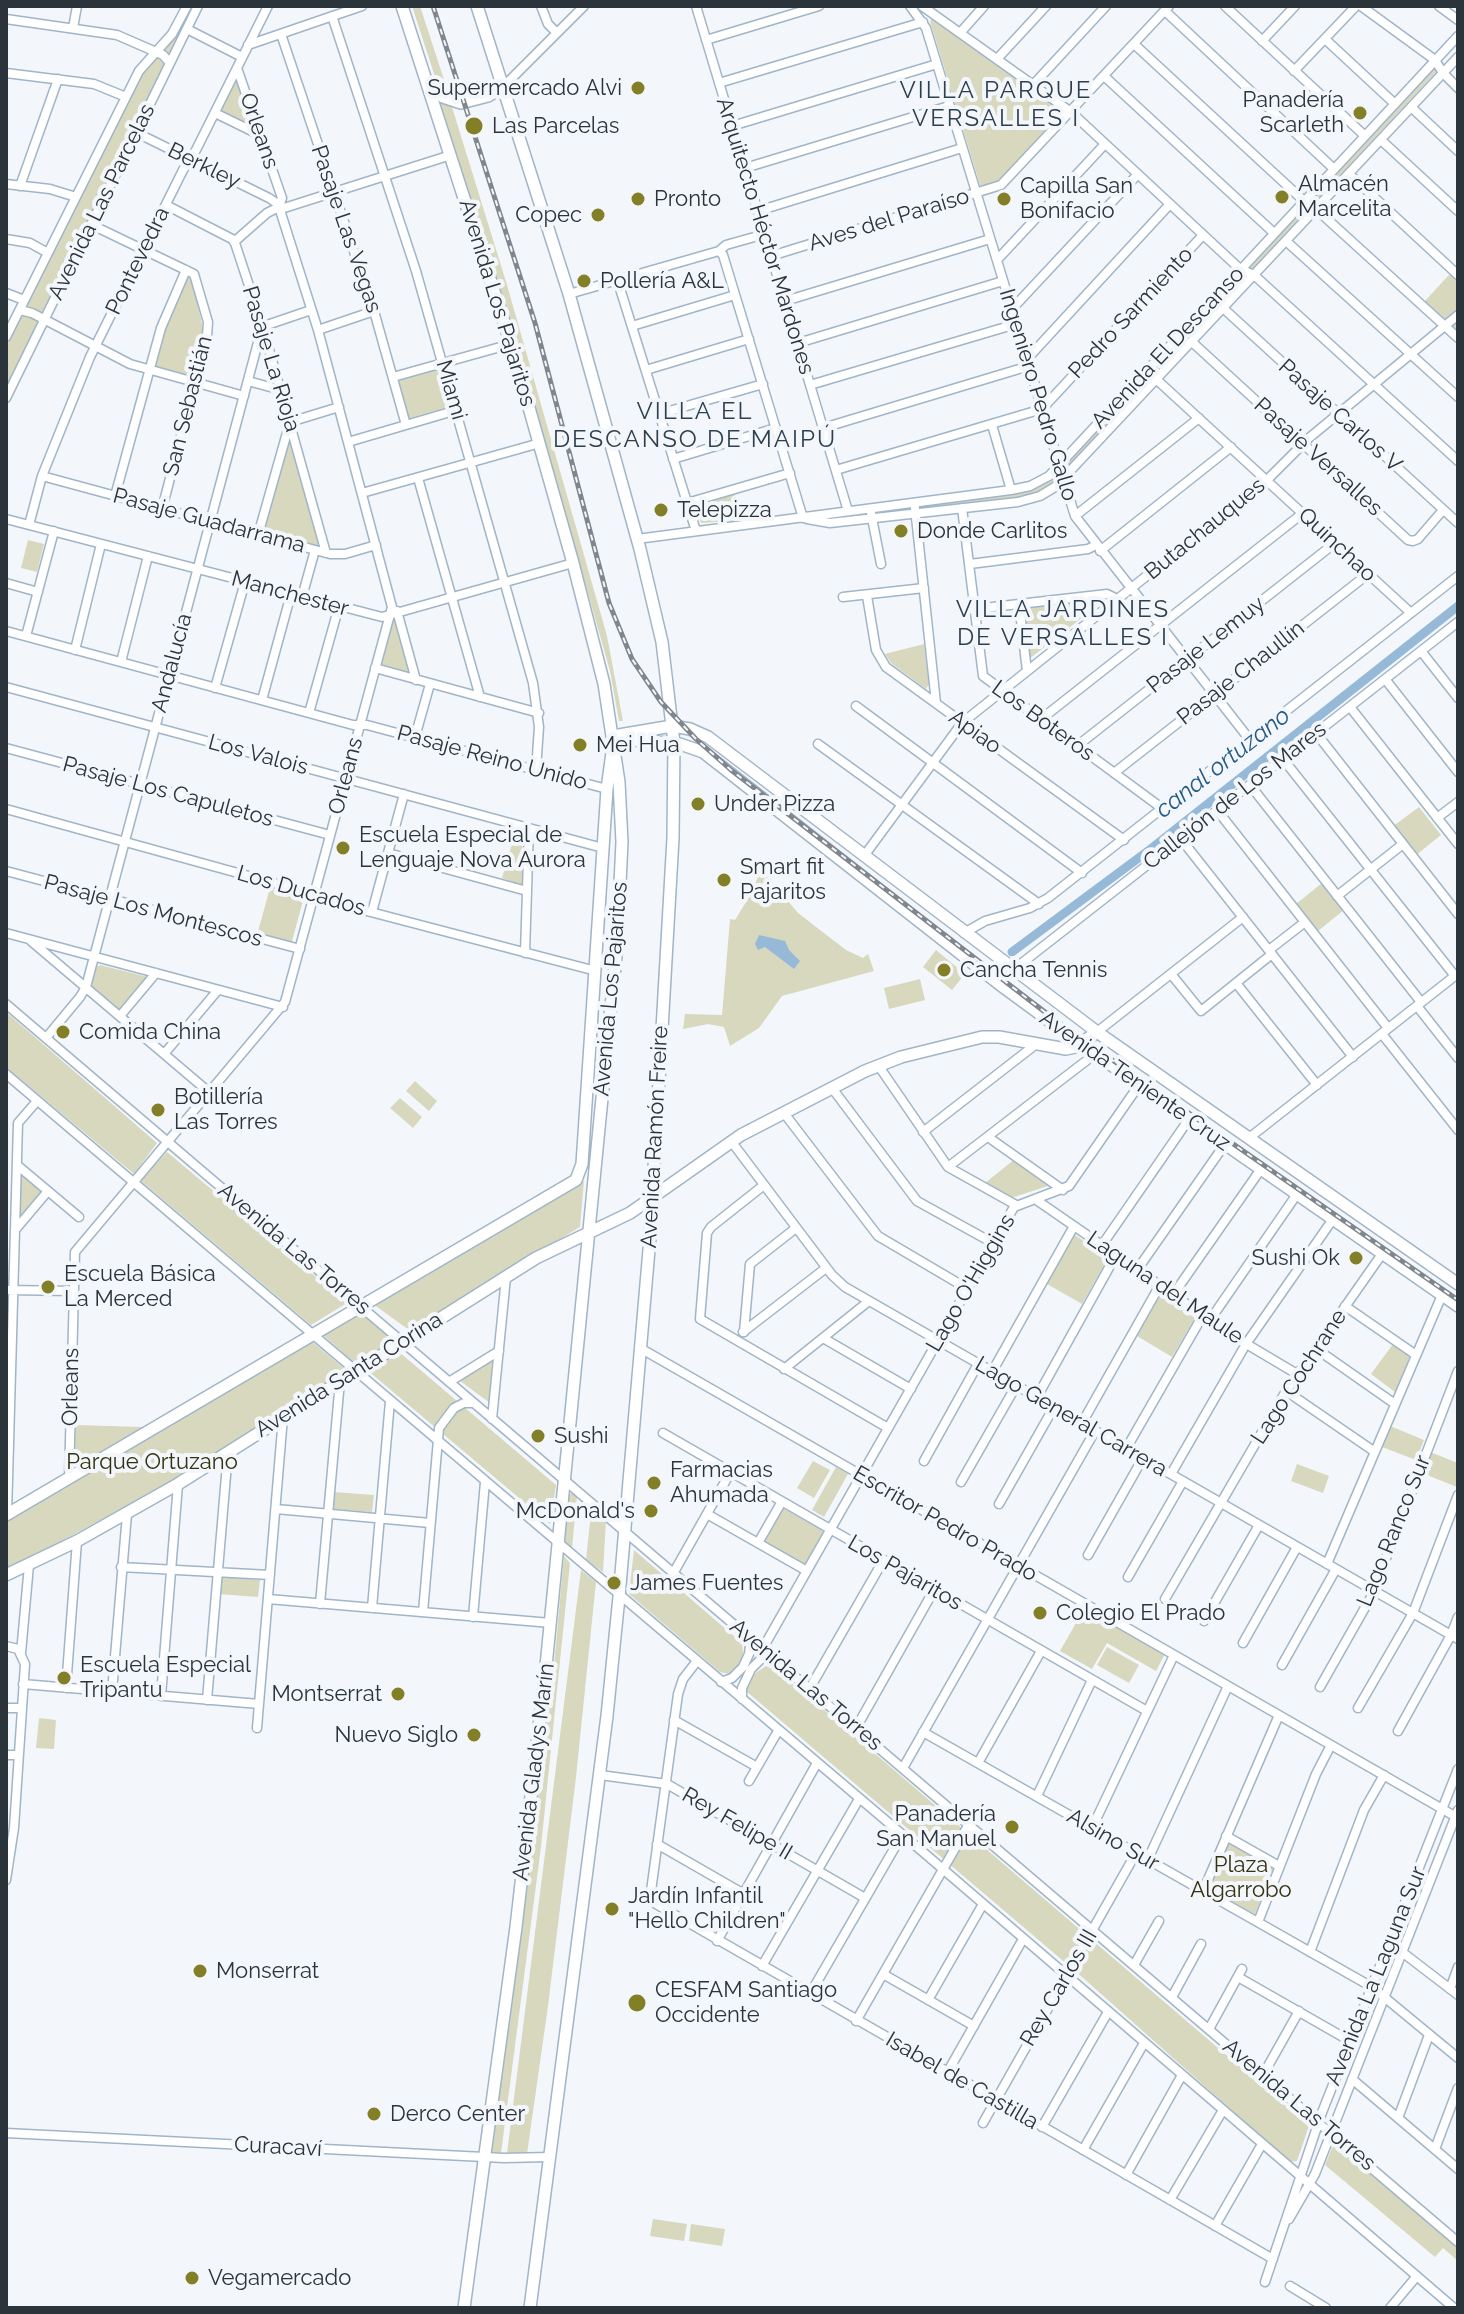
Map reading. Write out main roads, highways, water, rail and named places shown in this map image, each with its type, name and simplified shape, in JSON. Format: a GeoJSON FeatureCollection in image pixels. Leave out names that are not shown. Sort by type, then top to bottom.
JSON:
{"type":"FeatureCollection","features":[{"type":"Feature","properties":{"kind":"main road","name":"Avenida Los Pajaritos"},"geometry":{"type":"LineString","coordinates":[[402,6],[540,443],[600,667],[613,739],[622,842],[620,906],[587,1235]]}},
{"type":"Feature","properties":{"kind":"main road"},"geometry":{"type":"LineString","coordinates":[[477,6],[569,294],[637,539],[662,642],[674,743]]}},
{"type":"Feature","properties":{"kind":"main road"},"geometry":{"type":"LineString","coordinates":[[427,80],[438,94],[456,102],[480,99],[504,86]]}},
{"type":"Feature","properties":{"kind":"main road","name":"Avenida Teniente Cruz"},"geometry":{"type":"LineString","coordinates":[[613,739],[672,726],[708,737],[1097,1032],[1458,1284]]}},
{"type":"Feature","properties":{"kind":"main road","name":"Avenida Los Pajaritos"},"geometry":{"type":"LineString","coordinates":[[6,1515],[316,1337],[576,1180],[582,1164],[613,739]]}},
{"type":"Feature","properties":{"kind":"main road","name":"Avenida Teniente Cruz"},"geometry":{"type":"LineString","coordinates":[[613,739],[674,743],[696,749],[714,759],[973,964],[1081,1044],[1458,1306]]}},
{"type":"Feature","properties":{"kind":"main road","name":"Avenida Ramón Freire"},"geometry":{"type":"LineString","coordinates":[[530,2308],[600,1775],[619,1597],[651,1200],[673,838],[674,743]]}},
{"type":"Feature","properties":{"kind":"main road"},"geometry":{"type":"LineString","coordinates":[[1081,1044],[1097,1032]]}},
{"type":"Feature","properties":{"kind":"main road","name":"Avenida Santa Corina"},"geometry":{"type":"LineString","coordinates":[[6,1575],[77,1541],[178,1484],[506,1276],[546,1252],[587,1235],[651,1200],[731,1141],[878,1065],[987,1036],[1066,1049],[1081,1044]]}},
{"type":"Feature","properties":{"kind":"main road"},"geometry":{"type":"LineString","coordinates":[[652,1177],[661,1186],[671,1186]]}},
{"type":"Feature","properties":{"kind":"main road","name":"Avenida Gladys Marín"},"geometry":{"type":"LineString","coordinates":[[464,2308],[516,1927],[551,1623],[587,1235]]}},
{"type":"Feature","properties":{"kind":"water"},"geometry":{"type":"Polygon","coordinates":[[[759,935],[785,941],[800,961],[794,969],[765,947],[758,950],[755,944],[759,935]]]}},
{"type":"Feature","properties":{"kind":"waterway","name":"canal ortuzano"},"geometry":{"type":"LineString","coordinates":[[1012,952],[1152,848],[1458,606]]}},
{"type":"Feature","properties":{"kind":"railway"},"geometry":{"type":"LineString","coordinates":[[433,6],[535,323],[609,603],[632,659],[661,702],[731,770],[1059,1023],[1458,1300]]}},
{"type":"Feature","properties":{"kind":"place","name":"Supermercado Alvi"},"geometry":{"type":"Point","coordinates":[638,88]}},
{"type":"Feature","properties":{"kind":"place","name":"Panadería Scarleth"},"geometry":{"type":"Point","coordinates":[1360,113]}},
{"type":"Feature","properties":{"kind":"place","name":"Las Parcelas"},"geometry":{"type":"Point","coordinates":[474,126]}},
{"type":"Feature","properties":{"kind":"place","name":"Almacén Marcelita"},"geometry":{"type":"Point","coordinates":[1282,197]}},
{"type":"Feature","properties":{"kind":"place","name":"Pronto"},"geometry":{"type":"Point","coordinates":[638,199]}},
{"type":"Feature","properties":{"kind":"place","name":"Capilla San Bonifacio"},"geometry":{"type":"Point","coordinates":[1004,199]}},
{"type":"Feature","properties":{"kind":"place","name":"Copec"},"geometry":{"type":"Point","coordinates":[598,215]}},
{"type":"Feature","properties":{"kind":"place","name":"Pollería A&L"},"geometry":{"type":"Point","coordinates":[584,281]}},
{"type":"Feature","properties":{"kind":"place","name":"Telepizza"},"geometry":{"type":"Point","coordinates":[661,510]}},
{"type":"Feature","properties":{"kind":"place","name":"Donde Carlitos"},"geometry":{"type":"Point","coordinates":[901,531]}},
{"type":"Feature","properties":{"kind":"place","name":"Mei Hua"},"geometry":{"type":"Point","coordinates":[580,745]}},
{"type":"Feature","properties":{"kind":"place","name":"Under Pizza"},"geometry":{"type":"Point","coordinates":[698,804]}},
{"type":"Feature","properties":{"kind":"place","name":"Escuela Especial de Lenguaje Nova Aurora"},"geometry":{"type":"Point","coordinates":[343,848]}},
{"type":"Feature","properties":{"kind":"place","name":"Smart fit Pajaritos"},"geometry":{"type":"Point","coordinates":[724,880]}},
{"type":"Feature","properties":{"kind":"place","name":"Cancha Tennis"},"geometry":{"type":"Point","coordinates":[944,970]}},
{"type":"Feature","properties":{"kind":"place","name":"Comida China"},"geometry":{"type":"Point","coordinates":[63,1032]}},
{"type":"Feature","properties":{"kind":"place","name":"Botillería Las Torres"},"geometry":{"type":"Point","coordinates":[158,1110]}},
{"type":"Feature","properties":{"kind":"place","name":"Sushi Ok"},"geometry":{"type":"Point","coordinates":[1356,1258]}},
{"type":"Feature","properties":{"kind":"place","name":"Escuela Básica La Merced"},"geometry":{"type":"Point","coordinates":[48,1287]}},
{"type":"Feature","properties":{"kind":"place","name":"Sushi"},"geometry":{"type":"Point","coordinates":[538,1436]}},
{"type":"Feature","properties":{"kind":"place","name":"Farmacias Ahumada"},"geometry":{"type":"Point","coordinates":[654,1483]}},
{"type":"Feature","properties":{"kind":"place","name":"McDonald's"},"geometry":{"type":"Point","coordinates":[651,1511]}},
{"type":"Feature","properties":{"kind":"place","name":"James Fuentes"},"geometry":{"type":"Point","coordinates":[614,1583]}},
{"type":"Feature","properties":{"kind":"place","name":"Colegio El Prado"},"geometry":{"type":"Point","coordinates":[1040,1613]}},
{"type":"Feature","properties":{"kind":"place","name":"Escuela Especial Tripantu"},"geometry":{"type":"Point","coordinates":[64,1678]}},
{"type":"Feature","properties":{"kind":"place","name":"Montserrat"},"geometry":{"type":"Point","coordinates":[398,1694]}},
{"type":"Feature","properties":{"kind":"place","name":"Nuevo Siglo"},"geometry":{"type":"Point","coordinates":[474,1735]}},
{"type":"Feature","properties":{"kind":"place","name":"Panadería San Manuel"},"geometry":{"type":"Point","coordinates":[1012,1827]}},
{"type":"Feature","properties":{"kind":"place","name":"Jardín Infantil \"Hello Children\""},"geometry":{"type":"Point","coordinates":[612,1909]}},
{"type":"Feature","properties":{"kind":"place","name":"Monserrat"},"geometry":{"type":"Point","coordinates":[200,1971]}},
{"type":"Feature","properties":{"kind":"place","name":"CESFAM Santiago Occidente"},"geometry":{"type":"Point","coordinates":[637,2003]}},
{"type":"Feature","properties":{"kind":"place","name":"Derco Center"},"geometry":{"type":"Point","coordinates":[374,2114]}},
{"type":"Feature","properties":{"kind":"place","name":"Vegamercado"},"geometry":{"type":"Point","coordinates":[192,2278]}},
{"type":"Feature","properties":{"kind":"district","name":"VILLA PARQUE VERSALLES I"},"geometry":{"type":"Point","coordinates":[996,105]}},
{"type":"Feature","properties":{"kind":"district","name":"VILLA EL DESCANSO DE MAIPÚ"},"geometry":{"type":"Point","coordinates":[695,426]}},
{"type":"Feature","properties":{"kind":"district","name":"VILLA JARDINES DE VERSALLES I"},"geometry":{"type":"Point","coordinates":[1063,624]}},
{"type":"Feature","properties":{"kind":"park label","name":"Parque Ortuzano"},"geometry":{"type":"Point","coordinates":[152,1462]}},
{"type":"Feature","properties":{"kind":"park label","name":"Plaza Algarrobo"},"geometry":{"type":"Point","coordinates":[1241,1878]}}]}
